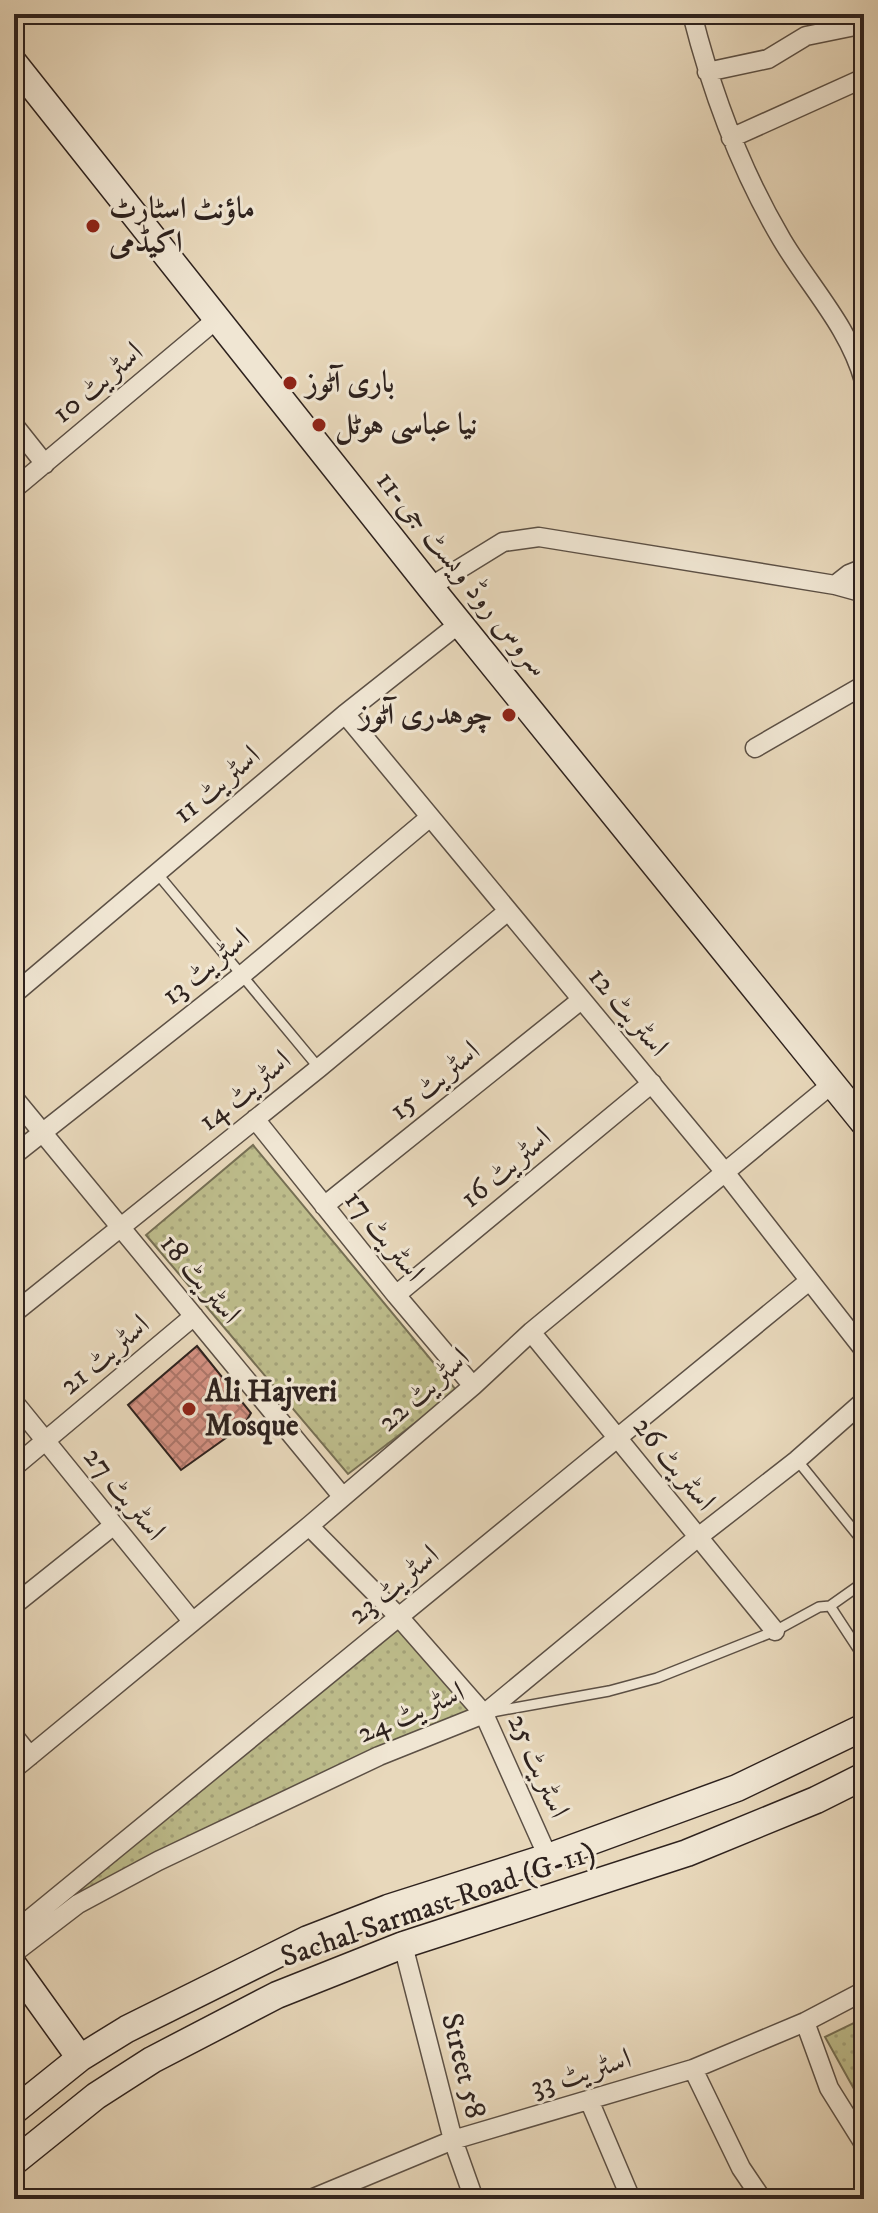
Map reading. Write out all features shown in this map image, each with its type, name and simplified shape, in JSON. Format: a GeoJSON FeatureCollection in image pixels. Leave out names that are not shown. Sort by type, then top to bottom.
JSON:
{"type":"FeatureCollection","features":[{"type":"Feature","properties":{"kind":"main road","name":"سروس روڈ ویسٹ جی-11"},"geometry":{"type":"LineString","coordinates":[[14,63],[430,587],[864,1123]]}},
{"type":"Feature","properties":{"kind":"main road","name":"Sachal Sarmast Road (G-11)"},"geometry":{"type":"LineString","coordinates":[[14,2111],[80,2058],[127,2029],[308,1939],[388,1908],[548,1857],[737,1788],[864,1727]]}},
{"type":"Feature","properties":{"kind":"main road","name":"Sachal Sarmast Road (G-11)"},"geometry":{"type":"LineString","coordinates":[[14,2162],[96,2096],[152,2060],[277,1995],[403,1945],[687,1853],[816,1800],[864,1776]]}},
{"type":"Feature","properties":{"kind":"main road"},"geometry":{"type":"LineString","coordinates":[[388,1908],[403,1945]]}},
{"type":"Feature","properties":{"kind":"main road"},"geometry":{"type":"LineString","coordinates":[[14,1966],[80,2058]]}},
{"type":"Feature","properties":{"kind":"street"},"geometry":{"type":"LineString","coordinates":[[692,14],[707,72],[731,138],[782,240],[838,322],[864,381]]}},
{"type":"Feature","properties":{"kind":"street"},"geometry":{"type":"LineString","coordinates":[[707,72],[768,59],[806,36],[855,26],[864,20]]}},
{"type":"Feature","properties":{"kind":"street"},"geometry":{"type":"LineString","coordinates":[[731,138],[864,78]]}},
{"type":"Feature","properties":{"kind":"street","name":"اسٹریٹ 10"},"geometry":{"type":"LineString","coordinates":[[14,489],[218,318]]}},
{"type":"Feature","properties":{"kind":"street"},"geometry":{"type":"LineString","coordinates":[[14,425],[45,464]]}},
{"type":"Feature","properties":{"kind":"street"},"geometry":{"type":"LineString","coordinates":[[430,587],[503,542],[539,537],[835,585],[864,593]]}},
{"type":"Feature","properties":{"kind":"street"},"geometry":{"type":"LineString","coordinates":[[835,585],[849,574],[864,568]]}},
{"type":"Feature","properties":{"kind":"street","name":"اسٹریٹ 11"},"geometry":{"type":"LineString","coordinates":[[14,994],[345,714],[460,623]]}},
{"type":"Feature","properties":{"kind":"street"},"geometry":{"type":"LineString","coordinates":[[755,748],[864,685]]}},
{"type":"Feature","properties":{"kind":"street","name":"اسٹریٹ 12"},"geometry":{"type":"LineString","coordinates":[[345,714],[724,1171],[864,1350]]}},
{"type":"Feature","properties":{"kind":"street","name":"اسٹریٹ 13"},"geometry":{"type":"LineString","coordinates":[[14,1155],[242,975],[429,818]]}},
{"type":"Feature","properties":{"kind":"street","name":"اسٹریٹ 14"},"geometry":{"type":"LineString","coordinates":[[14,1313],[319,1068],[508,911]]}},
{"type":"Feature","properties":{"kind":"street","name":"اسٹریٹ 15"},"geometry":{"type":"LineString","coordinates":[[324,1206],[581,1000]]}},
{"type":"Feature","properties":{"kind":"street","name":"اسٹریٹ 16"},"geometry":{"type":"LineString","coordinates":[[396,1295],[652,1083]]}},
{"type":"Feature","properties":{"kind":"street","name":"اسٹریٹ 22"},"geometry":{"type":"LineString","coordinates":[[14,1769],[309,1526],[473,1386],[531,1332],[832,1084]]}},
{"type":"Feature","properties":{"kind":"street","name":"اسٹریٹ 18"},"geometry":{"type":"LineString","coordinates":[[14,1098],[342,1496]]}},
{"type":"Feature","properties":{"kind":"street","name":"اسٹریٹ 17"},"geometry":{"type":"LineString","coordinates":[[255,1119],[473,1386]]}},
{"type":"Feature","properties":{"kind":"street","name":"اسٹریٹ 23"},"geometry":{"type":"LineString","coordinates":[[14,1932],[809,1281]]}},
{"type":"Feature","properties":{"kind":"street","name":"اسٹریٹ 21"},"geometry":{"type":"LineString","coordinates":[[14,1467],[194,1316]]}},
{"type":"Feature","properties":{"kind":"street","name":"اسٹریٹ 26"},"geometry":{"type":"LineString","coordinates":[[531,1332],[775,1631]]}},
{"type":"Feature","properties":{"kind":"street","name":"اسٹریٹ 24"},"geometry":{"type":"LineString","coordinates":[[14,1953],[78,1904],[158,1861],[379,1756],[484,1714],[697,1538],[797,1460],[864,1401]]}},
{"type":"Feature","properties":{"kind":"street","name":"اسٹریٹ 27"},"geometry":{"type":"LineString","coordinates":[[14,1402],[192,1621]]}},
{"type":"Feature","properties":{"kind":"street"},"geometry":{"type":"LineString","coordinates":[[14,1605],[114,1525]]}},
{"type":"Feature","properties":{"kind":"street","name":"اسٹریٹ 25"},"geometry":{"type":"LineString","coordinates":[[309,1526],[399,1617],[484,1714],[548,1857]]}},
{"type":"Feature","properties":{"kind":"street"},"geometry":{"type":"LineString","coordinates":[[14,1736],[30,1756]]}},
{"type":"Feature","properties":{"kind":"street","name":"Street 58"},"geometry":{"type":"LineString","coordinates":[[403,1945],[453,2140],[474,2199]]}},
{"type":"Feature","properties":{"kind":"street","name":"اسٹریٹ 33"},"geometry":{"type":"LineString","coordinates":[[311,2199],[453,2140],[693,2069],[805,2022],[864,1991]]}},
{"type":"Feature","properties":{"kind":"street"},"geometry":{"type":"LineString","coordinates":[[805,2022],[829,2088],[864,2144]]}},
{"type":"Feature","properties":{"kind":"street"},"geometry":{"type":"LineString","coordinates":[[693,2069],[741,2168],[762,2199]]}},
{"type":"Feature","properties":{"kind":"street"},"geometry":{"type":"LineString","coordinates":[[589,2100],[631,2199]]}},
{"type":"Feature","properties":{"kind":"lane"},"geometry":{"type":"LineString","coordinates":[[156,872],[319,1068]]}},
{"type":"Feature","properties":{"kind":"lane"},"geometry":{"type":"LineString","coordinates":[[797,1460],[864,1543]]}},
{"type":"Feature","properties":{"kind":"lane"},"geometry":{"type":"LineString","coordinates":[[484,1714],[609,1691],[657,1678],[775,1631],[819,1607],[830,1606],[864,1582]]}},
{"type":"Feature","properties":{"kind":"lane"},"geometry":{"type":"LineString","coordinates":[[830,1606],[864,1658]]}},
{"type":"Feature","properties":{"kind":"shaded area"},"geometry":{"type":"Polygon","coordinates":[[[253,1145],[457,1391],[348,1474],[146,1235],[253,1145]]]}},
{"type":"Feature","properties":{"kind":"shaded area"},"geometry":{"type":"Polygon","coordinates":[[[399,1621],[475,1713],[160,1856],[14,1949],[14,1936],[399,1621]]]}},
{"type":"Feature","properties":{"kind":"shaded area"},"geometry":{"type":"Polygon","coordinates":[[[864,2018],[864,2107],[825,2037],[864,2018]]]}},
{"type":"Feature","properties":{"kind":"building","name":"Ali Hajveri Mosque"},"geometry":{"type":"Polygon","coordinates":[[[197,1346],[251,1413],[244,1425],[181,1470],[128,1405],[197,1346]]]}},
{"type":"Feature","properties":{"kind":"place","name":"ماؤنٹ اسٹارٹ اکیڈمی"},"geometry":{"type":"Point","coordinates":[93,226]}},
{"type":"Feature","properties":{"kind":"place","name":"باری آٹوز"},"geometry":{"type":"Point","coordinates":[290,383]}},
{"type":"Feature","properties":{"kind":"place","name":"نیا عباسی ہوٹل"},"geometry":{"type":"Point","coordinates":[319,425]}},
{"type":"Feature","properties":{"kind":"place","name":"چوہدری آٹوز"},"geometry":{"type":"Point","coordinates":[509,715]}},
{"type":"Feature","properties":{"kind":"place","name":"Ali Hajveri Mosque"},"geometry":{"type":"Point","coordinates":[189,1409]}}]}
